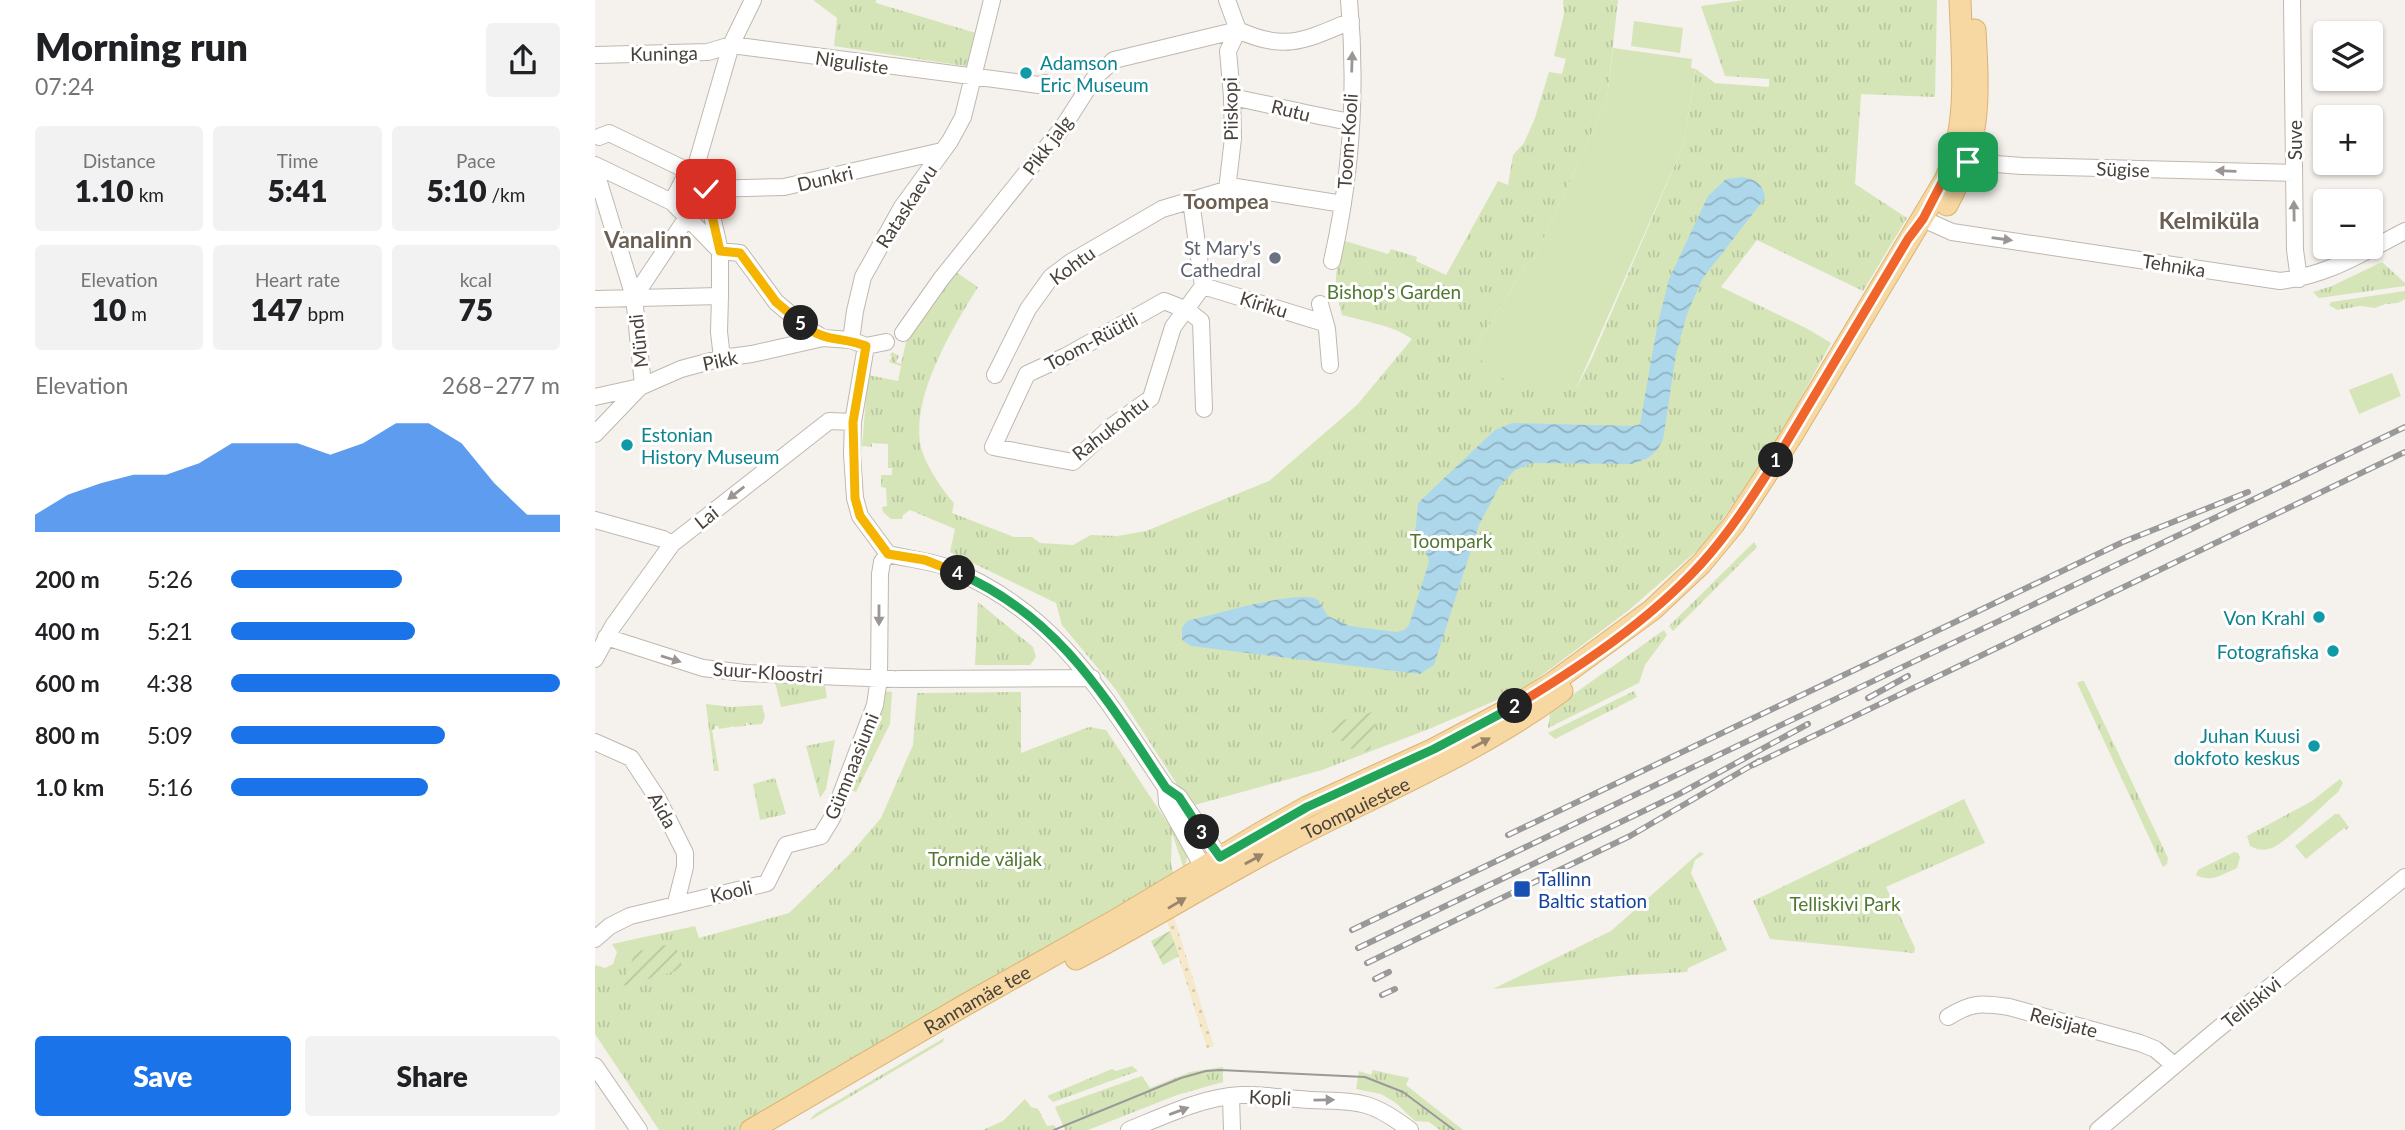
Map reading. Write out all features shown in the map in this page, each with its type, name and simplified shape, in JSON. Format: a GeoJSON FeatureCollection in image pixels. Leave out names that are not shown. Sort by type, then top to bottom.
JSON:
{"type":"FeatureCollection","features":[{"type":"Feature","properties":{"kind":"main road","name":"Toompuiestee"},"geometry":{"type":"LineString","coordinates":[[1959,0],[1960,162]]}},
{"type":"Feature","properties":{"kind":"main road","name":"Toompuiestee"},"geometry":{"type":"LineString","coordinates":[[1215,867],[1307,807],[1434,749],[1513,707],[1588,658],[1667,597],[1702,564],[1734,524],[1791,437],[1908,239],[1930,222],[1960,162],[1977,118],[1973,0]]}},
{"type":"Feature","properties":{"kind":"main road","name":"Rannamäe tee"},"geometry":{"type":"LineString","coordinates":[[751,1130],[965,1005],[1215,867]]}},
{"type":"Feature","properties":{"kind":"main road","name":"Rannamäe tee"},"geometry":{"type":"LineString","coordinates":[[775,1130],[813,1104],[975,1007],[1007,994],[1116,939],[1215,867]]}},
{"type":"Feature","properties":{"kind":"street"},"geometry":{"type":"LineString","coordinates":[[672,202],[691,172],[731,45],[753,0]]}},
{"type":"Feature","properties":{"kind":"street","name":"Rataskaevu"},"geometry":{"type":"LineString","coordinates":[[888,554],[856,509],[852,454],[859,343],[855,311],[863,277],[902,207],[963,117],[992,0]]}},
{"type":"Feature","properties":{"kind":"street"},"geometry":{"type":"LineString","coordinates":[[1227,0],[1238,30],[1266,41],[1280,43],[1314,37],[1351,21]]}},
{"type":"Feature","properties":{"kind":"street","name":"Toom-Kooli"},"geometry":{"type":"LineString","coordinates":[[1332,261],[1343,204],[1351,122],[1353,40],[1349,0]]}},
{"type":"Feature","properties":{"kind":"street","name":"Suve"},"geometry":{"type":"LineString","coordinates":[[2292,0],[2295,265],[2299,279]]}},
{"type":"Feature","properties":{"kind":"street","name":"Pikk jalg"},"geometry":{"type":"LineString","coordinates":[[903,332],[941,279],[1063,127],[1095,77],[1114,60],[1238,30]]}},
{"type":"Feature","properties":{"kind":"street","name":"Piiskopi"},"geometry":{"type":"LineString","coordinates":[[1227,190],[1233,138],[1233,97],[1228,51],[1238,30]]}},
{"type":"Feature","properties":{"kind":"street","name":"Kuninga"},"geometry":{"type":"LineString","coordinates":[[595,54],[708,52],[731,45]]}},
{"type":"Feature","properties":{"kind":"street","name":"Niguliste"},"geometry":{"type":"LineString","coordinates":[[731,45],[973,78],[1027,84],[1045,83]]}},
{"type":"Feature","properties":{"kind":"street","name":"Rutu"},"geometry":{"type":"LineString","coordinates":[[1233,97],[1298,113],[1351,122]]}},
{"type":"Feature","properties":{"kind":"street"},"geometry":{"type":"LineString","coordinates":[[595,159],[597,136],[609,133],[703,176],[720,251],[719,332],[722,358]]}},
{"type":"Feature","properties":{"kind":"street","name":"Dunkri"},"geometry":{"type":"LineString","coordinates":[[706,189],[784,187],[942,151]]}},
{"type":"Feature","properties":{"kind":"street","name":"Sügise"},"geometry":{"type":"LineString","coordinates":[[1960,162],[2294,173]]}},
{"type":"Feature","properties":{"kind":"street"},"geometry":{"type":"LineString","coordinates":[[595,167],[672,202],[720,251],[740,253],[776,302],[823,338]]}},
{"type":"Feature","properties":{"kind":"street","name":"Mündi"},"geometry":{"type":"LineString","coordinates":[[595,167],[634,297],[642,386]]}},
{"type":"Feature","properties":{"kind":"street","name":"Kohtu"},"geometry":{"type":"LineString","coordinates":[[1027,374],[998,368],[1028,309],[1051,278],[1071,262],[1162,209],[1236,187],[1343,204]]}},
{"type":"Feature","properties":{"kind":"street"},"geometry":{"type":"LineString","coordinates":[[634,297],[706,189]]}},
{"type":"Feature","properties":{"kind":"street"},"geometry":{"type":"LineString","coordinates":[[1191,201],[1203,286]]}},
{"type":"Feature","properties":{"kind":"street","name":"Tehnika"},"geometry":{"type":"LineString","coordinates":[[1930,222],[1952,232],[2280,281],[2315,275],[2347,262],[2405,231]]}},
{"type":"Feature","properties":{"kind":"street","name":"Rahukohtu"},"geometry":{"type":"LineString","coordinates":[[1031,454],[1073,462],[1111,428],[1151,398],[1173,327],[1203,286]]}},
{"type":"Feature","properties":{"kind":"street","name":"Kiriku"},"geometry":{"type":"LineString","coordinates":[[1203,286],[1324,323]]}},
{"type":"Feature","properties":{"kind":"street"},"geometry":{"type":"LineString","coordinates":[[595,299],[720,296]]}},
{"type":"Feature","properties":{"kind":"street","name":"Toom-Rüütli"},"geometry":{"type":"LineString","coordinates":[[1031,454],[993,447],[1027,374],[1066,356],[1164,301],[1187,310]]}},
{"type":"Feature","properties":{"kind":"street"},"geometry":{"type":"LineString","coordinates":[[1320,304],[1327,330],[1330,365]]}},
{"type":"Feature","properties":{"kind":"street"},"geometry":{"type":"LineString","coordinates":[[1187,310],[1201,321],[1204,409]]}},
{"type":"Feature","properties":{"kind":"street","name":"Pikk"},"geometry":{"type":"LineString","coordinates":[[595,434],[642,386],[681,369],[823,338],[859,343]]}},
{"type":"Feature","properties":{"kind":"street"},"geometry":{"type":"LineString","coordinates":[[859,343],[886,342]]}},
{"type":"Feature","properties":{"kind":"street"},"geometry":{"type":"LineString","coordinates":[[595,397],[642,386]]}},
{"type":"Feature","properties":{"kind":"street","name":"Lai"},"geometry":{"type":"LineString","coordinates":[[595,659],[606,637],[672,544],[829,421],[853,422]]}},
{"type":"Feature","properties":{"kind":"street"},"geometry":{"type":"LineString","coordinates":[[595,520],[672,544]]}},
{"type":"Feature","properties":{"kind":"street"},"geometry":{"type":"LineString","coordinates":[[888,554],[925,560],[994,590],[1037,621],[1092,678],[1166,788],[1167,803],[1215,867]]}},
{"type":"Feature","properties":{"kind":"street","name":"Gümnaasiumi"},"geometry":{"type":"LineString","coordinates":[[774,865],[786,845],[821,836],[832,818],[875,705],[890,679],[880,574],[882,562],[888,554]]}},
{"type":"Feature","properties":{"kind":"street","name":"Suur-Kloostri"},"geometry":{"type":"LineString","coordinates":[[606,637],[703,668],[745,673],[890,679],[1092,678]]}},
{"type":"Feature","properties":{"kind":"street","name":"Aida"},"geometry":{"type":"LineString","coordinates":[[595,742],[631,758],[658,799],[680,842],[686,860],[676,903]]}},
{"type":"Feature","properties":{"kind":"street","name":"Kooli"},"geometry":{"type":"LineString","coordinates":[[676,903],[767,883],[774,865]]}},
{"type":"Feature","properties":{"kind":"street","name":"Telliskivi"},"geometry":{"type":"LineString","coordinates":[[2098,1130],[2405,877]]}},
{"type":"Feature","properties":{"kind":"street"},"geometry":{"type":"LineString","coordinates":[[595,939],[610,926],[630,916],[676,903]]}},
{"type":"Feature","properties":{"kind":"street","name":"Reisijate"},"geometry":{"type":"LineString","coordinates":[[1948,1017],[1966,1005],[2009,1007],[2140,1043],[2154,1049],[2175,1065]]}},
{"type":"Feature","properties":{"kind":"street"},"geometry":{"type":"LineString","coordinates":[[595,1066],[639,1130]]}},
{"type":"Feature","properties":{"kind":"street"},"geometry":{"type":"LineString","coordinates":[[1231,1096],[1232,1130]]}},
{"type":"Feature","properties":{"kind":"street","name":"Kopli"},"geometry":{"type":"LineString","coordinates":[[1129,1130],[1201,1103],[1231,1096],[1335,1099],[1363,1103],[1385,1112],[1410,1130]]}},
{"type":"Feature","properties":{"kind":"green space"},"geometry":{"type":"Polygon","coordinates":[[[813,0],[876,0],[876,3],[979,34],[971,67],[834,46],[837,18],[813,0]]]}},
{"type":"Feature","properties":{"kind":"green space","name":"Toompark"},"geometry":{"type":"Polygon","coordinates":[[[1563,0],[1618,0],[1607,99],[1534,260],[1529,261],[1472,353],[1576,389],[1592,358],[1683,146],[1696,69],[1715,83],[1769,87],[1769,79],[1725,76],[1701,6],[1744,0],[1937,0],[1935,97],[1861,94],[1855,184],[1907,218],[1863,291],[1757,240],[1721,287],[1831,343],[1782,432],[1707,542],[1629,610],[1525,688],[1322,770],[1191,806],[1116,690],[1062,625],[1056,603],[950,552],[955,529],[910,510],[902,519],[891,519],[883,512],[882,507],[887,506],[886,488],[881,487],[881,475],[892,475],[892,468],[888,468],[888,444],[872,443],[872,447],[862,446],[868,375],[898,381],[901,366],[889,362],[892,357],[890,355],[892,352],[899,356],[896,362],[901,364],[906,342],[956,272],[978,287],[937,361],[919,423],[924,457],[954,503],[952,513],[1014,537],[1032,537],[1040,543],[1073,545],[1091,535],[1117,536],[1146,531],[1269,481],[1357,405],[1412,339],[1388,327],[1342,315],[1336,278],[1345,241],[1388,254],[1391,249],[1417,257],[1416,261],[1446,275],[1498,181],[1508,185],[1513,155],[1524,143],[1535,118],[1549,72],[1562,74],[1566,59],[1554,56],[1564,14],[1563,0]]]}},
{"type":"Feature","properties":{"kind":"green space"},"geometry":{"type":"Polygon","coordinates":[[[1634,21],[1683,28],[1680,53],[1631,46],[1634,21]]]}},
{"type":"Feature","properties":{"kind":"green space"},"geometry":{"type":"Polygon","coordinates":[[[1613,48],[1692,59],[1691,68],[1696,69],[1683,146],[1576,389],[1505,380],[1472,353],[1529,261],[1534,260],[1607,99],[1613,48]]]}},
{"type":"Feature","properties":{"kind":"green space"},"geometry":{"type":"Polygon","coordinates":[[[2382,262],[2405,286],[2319,298],[2313,292],[2332,286],[2382,262]]]}},
{"type":"Feature","properties":{"kind":"green space"},"geometry":{"type":"Polygon","coordinates":[[[2405,291],[2405,299],[2398,303],[2375,308],[2360,306],[2337,310],[2329,305],[2331,302],[2405,291]]]}},
{"type":"Feature","properties":{"kind":"green space"},"geometry":{"type":"Polygon","coordinates":[[[2392,373],[2401,396],[2359,414],[2349,390],[2392,373]]]}},
{"type":"Feature","properties":{"kind":"green space"},"geometry":{"type":"Polygon","coordinates":[[[1754,542],[1757,547],[1673,631],[1669,626],[1754,542]]]}},
{"type":"Feature","properties":{"kind":"green space"},"geometry":{"type":"Polygon","coordinates":[[[978,602],[1033,647],[1036,657],[1030,665],[975,665],[978,602]]]}},
{"type":"Feature","properties":{"kind":"green space"},"geometry":{"type":"Polygon","coordinates":[[[1664,630],[1667,635],[1645,665],[1639,683],[1548,728],[1550,714],[1554,708],[1664,630]]]}},
{"type":"Feature","properties":{"kind":"green space"},"geometry":{"type":"Polygon","coordinates":[[[2084,681],[2168,858],[2163,867],[2077,683],[2084,681]]]}},
{"type":"Feature","properties":{"kind":"green space"},"geometry":{"type":"Polygon","coordinates":[[[775,682],[825,686],[827,698],[781,707],[775,682]]]}},
{"type":"Feature","properties":{"kind":"green space"},"geometry":{"type":"Polygon","coordinates":[[[883,691],[892,692],[890,724],[856,792],[848,789],[883,691]]]}},
{"type":"Feature","properties":{"kind":"green space"},"geometry":{"type":"Polygon","coordinates":[[[1634,691],[1637,697],[1555,739],[1548,733],[1634,691]]]}},
{"type":"Feature","properties":{"kind":"green space","name":"Tornide väljak"},"geometry":{"type":"Polygon","coordinates":[[[1021,692],[1021,753],[1089,727],[1106,730],[1169,825],[1173,824],[1188,855],[1184,869],[1172,833],[1171,864],[1174,876],[796,1098],[740,1130],[659,1130],[595,1034],[595,965],[605,968],[613,964],[617,952],[612,944],[695,926],[699,938],[789,913],[851,853],[881,818],[913,745],[917,693],[1021,692]]]}},
{"type":"Feature","properties":{"kind":"green space"},"geometry":{"type":"Polygon","coordinates":[[[706,704],[731,707],[762,705],[765,717],[762,724],[749,725],[746,722],[746,726],[733,725],[719,729],[715,726],[712,730],[719,771],[714,771],[706,704]]]}},
{"type":"Feature","properties":{"kind":"green space"},"geometry":{"type":"Polygon","coordinates":[[[1372,712],[1376,718],[1370,750],[1357,754],[1328,729],[1329,724],[1372,712]]]}},
{"type":"Feature","properties":{"kind":"green space"},"geometry":{"type":"Polygon","coordinates":[[[835,740],[826,789],[820,798],[806,746],[835,740]]]}},
{"type":"Feature","properties":{"kind":"green space"},"geometry":{"type":"Polygon","coordinates":[[[775,778],[786,814],[760,820],[753,784],[775,778]]]}},
{"type":"Feature","properties":{"kind":"green space"},"geometry":{"type":"Polygon","coordinates":[[[2340,779],[2343,783],[2338,792],[2279,844],[2261,850],[2250,846],[2247,836],[2312,801],[2340,779]]]}},
{"type":"Feature","properties":{"kind":"green space","name":"Telliskivi Park"},"geometry":{"type":"Polygon","coordinates":[[[1964,799],[1985,843],[1886,887],[1915,948],[1914,953],[1770,939],[1753,901],[1964,799]]]}},
{"type":"Feature","properties":{"kind":"green space"},"geometry":{"type":"Polygon","coordinates":[[[2335,814],[2339,814],[2349,827],[2346,830],[2344,828],[2306,859],[2295,846],[2335,814]]]}},
{"type":"Feature","properties":{"kind":"green space"},"geometry":{"type":"Polygon","coordinates":[[[1700,852],[1704,854],[1695,860],[1691,873],[1727,950],[1688,968],[1687,972],[1493,989],[1611,931],[1700,852]]]}},
{"type":"Feature","properties":{"kind":"green space"},"geometry":{"type":"Polygon","coordinates":[[[2234,852],[2240,857],[2237,868],[2212,878],[2196,875],[2198,870],[2234,852]]]}},
{"type":"Feature","properties":{"kind":"green space"},"geometry":{"type":"Polygon","coordinates":[[[1170,931],[1179,956],[1163,965],[1151,941],[1170,931]]]}},
{"type":"Feature","properties":{"kind":"green space"},"geometry":{"type":"Polygon","coordinates":[[[675,943],[683,969],[623,986],[635,952],[675,943]]]}},
{"type":"Feature","properties":{"kind":"green space"},"geometry":{"type":"Polygon","coordinates":[[[944,1038],[943,1042],[809,1121],[815,1114],[944,1038]]]}},
{"type":"Feature","properties":{"kind":"green space"},"geometry":{"type":"Polygon","coordinates":[[[1132,1066],[1138,1071],[1053,1102],[1047,1096],[1112,1069],[1116,1071],[1132,1066]]]}},
{"type":"Feature","properties":{"kind":"green space"},"geometry":{"type":"Polygon","coordinates":[[[1223,1067],[1223,1082],[1177,1095],[1088,1130],[1065,1130],[1055,1107],[1142,1076],[1150,1088],[1190,1072],[1223,1067]]]}},
{"type":"Feature","properties":{"kind":"green space"},"geometry":{"type":"Polygon","coordinates":[[[1373,1070],[1409,1078],[1406,1085],[1463,1130],[1440,1130],[1429,1122],[1415,1121],[1396,1103],[1381,1094],[1356,1089],[1359,1071],[1371,1075],[1373,1070]]]}},
{"type":"Feature","properties":{"kind":"green space"},"geometry":{"type":"Polygon","coordinates":[[[1025,1099],[1031,1107],[1038,1109],[1047,1126],[1054,1125],[1057,1130],[983,1130],[1003,1121],[1025,1099]]]}},
{"type":"Feature","properties":{"kind":"sand"},"geometry":{"type":"Polygon","coordinates":[[[1173,914],[1214,1046],[1207,1048],[1166,918],[1173,914]]]}},
{"type":"Feature","properties":{"kind":"water"},"geometry":{"type":"Polygon","coordinates":[[[1743,177],[1758,183],[1765,198],[1703,278],[1687,314],[1676,354],[1663,440],[1657,450],[1648,458],[1632,464],[1533,463],[1515,470],[1499,487],[1479,525],[1434,665],[1420,674],[1191,646],[1182,640],[1182,628],[1187,621],[1253,604],[1306,597],[1317,599],[1328,616],[1350,626],[1396,632],[1404,630],[1409,625],[1429,562],[1415,536],[1418,503],[1495,430],[1512,423],[1640,424],[1657,327],[1669,279],[1708,196],[1726,179],[1743,177]]]}},
{"type":"Feature","properties":{"kind":"tram line"},"geometry":{"type":"LineString","coordinates":[[1054,1130],[1181,1078],[1220,1070],[1365,1077],[1403,1092],[1454,1130]]}},
{"type":"Feature","properties":{"kind":"railway"},"geometry":{"type":"LineString","coordinates":[[1352,930],[2405,427]]}},
{"type":"Feature","properties":{"kind":"railway"},"geometry":{"type":"LineString","coordinates":[[1753,765],[2405,452]]}},
{"type":"Feature","properties":{"kind":"railway"},"geometry":{"type":"LineString","coordinates":[[1508,835],[2123,542],[2248,492]]}},
{"type":"Feature","properties":{"kind":"railway"},"geometry":{"type":"LineString","coordinates":[[1868,698],[1908,676]]}},
{"type":"Feature","properties":{"kind":"railway"},"geometry":{"type":"LineString","coordinates":[[1358,948],[1679,794],[1808,724]]}},
{"type":"Feature","properties":{"kind":"railway"},"geometry":{"type":"LineString","coordinates":[[1367,963],[1630,836],[1759,761]]}},
{"type":"Feature","properties":{"kind":"railway"},"geometry":{"type":"LineString","coordinates":[[1375,979],[1389,972]]}},
{"type":"Feature","properties":{"kind":"railway"},"geometry":{"type":"LineString","coordinates":[[1382,995],[1395,989]]}},
{"type":"Feature","properties":{"kind":"place","name":"Adamson Eric Museum"},"geometry":{"type":"Point","coordinates":[1026,73]}},
{"type":"Feature","properties":{"kind":"place","name":"St Mary's Cathedral"},"geometry":{"type":"Point","coordinates":[1275,258]}},
{"type":"Feature","properties":{"kind":"place","name":"Estonian History Museum"},"geometry":{"type":"Point","coordinates":[627,445]}},
{"type":"Feature","properties":{"kind":"place","name":"Von Krahl"},"geometry":{"type":"Point","coordinates":[2319,617]}},
{"type":"Feature","properties":{"kind":"place","name":"Fotografiska"},"geometry":{"type":"Point","coordinates":[2333,651]}},
{"type":"Feature","properties":{"kind":"place","name":"Juhan Kuusi dokfoto keskus"},"geometry":{"type":"Point","coordinates":[2314,746]}},
{"type":"Feature","properties":{"kind":"place","name":"Tallinn Baltic station"},"geometry":{"type":"Point","coordinates":[1522,889]}},
{"type":"Feature","properties":{"kind":"district","name":"Toompea"},"geometry":{"type":"Point","coordinates":[1226,200]}},
{"type":"Feature","properties":{"kind":"district","name":"Kelmiküla"},"geometry":{"type":"Point","coordinates":[2209,220]}},
{"type":"Feature","properties":{"kind":"district","name":"Vanalinn"},"geometry":{"type":"Point","coordinates":[648,239]}},
{"type":"Feature","properties":{"kind":"route"},"geometry":{"type":"LineString","coordinates":[[706,189],[720,251],[740,253],[776,302],[807,328],[823,338],[851,340],[866,346],[853,422],[856,509],[888,554],[925,560],[971,578],[994,590],[1037,621],[1092,678],[1166,788],[1179,797],[1220,857],[1307,807],[1434,749],[1513,707],[1588,658],[1675,590],[1702,564],[1734,524],[1791,437],[1908,239],[1923,219],[1953,161],[1968,162]]}},
{"type":"Feature","properties":{"kind":"park label","name":"Bishop's Garden"},"geometry":{"type":"Point","coordinates":[1394,291]}}]}
